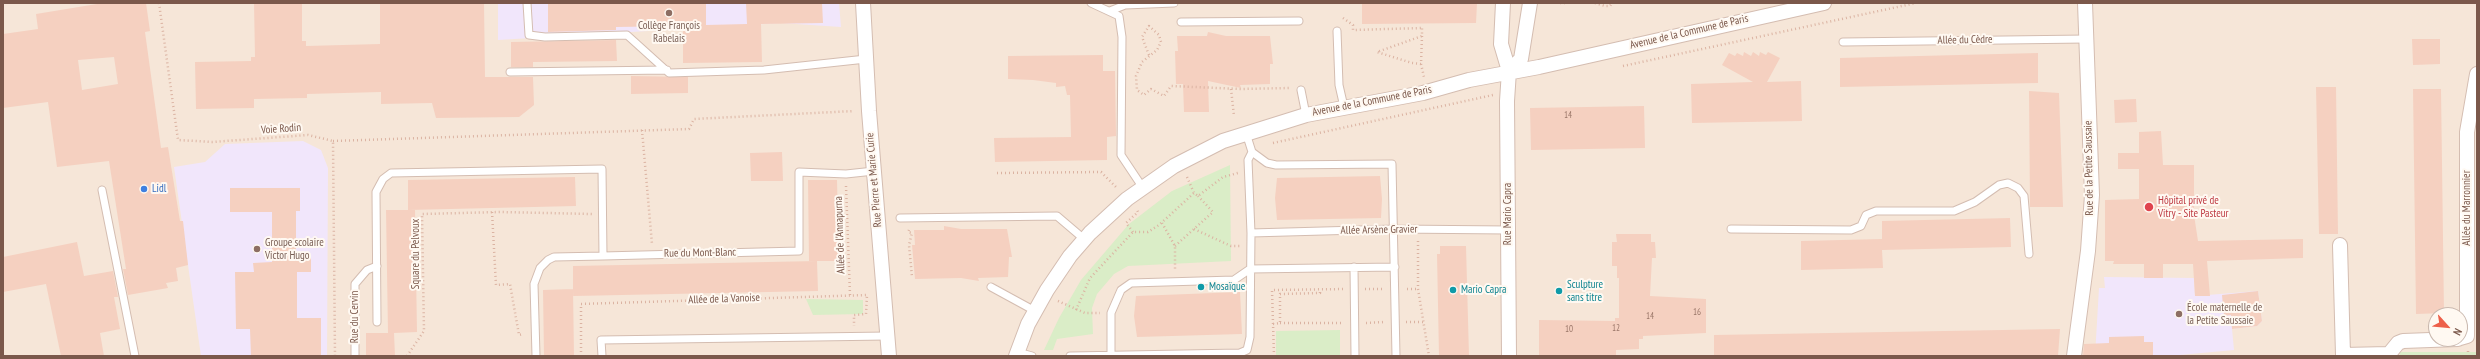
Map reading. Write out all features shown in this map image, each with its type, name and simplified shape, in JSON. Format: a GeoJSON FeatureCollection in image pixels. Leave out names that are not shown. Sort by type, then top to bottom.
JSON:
{"type":"FeatureCollection","features":[{"type":"Feature","properties":{"kind":"street","name":"Rue Pierre et Marie Curie"},"geometry":{"type":"LineString","coordinates":[[863,3],[869,111],[889,356]]}},
{"type":"Feature","properties":{"kind":"street","name":"Rue Mario Capra"},"geometry":{"type":"LineString","coordinates":[[1503,3],[1501,44],[1510,71],[1507,91],[1509,356]]}},
{"type":"Feature","properties":{"kind":"street","name":"Rue Mario Capra"},"geometry":{"type":"LineString","coordinates":[[1510,71],[1521,59],[1530,3]]}},
{"type":"Feature","properties":{"kind":"street","name":"Avenue de la Commune de Paris"},"geometry":{"type":"LineString","coordinates":[[1016,354],[1035,311],[1070,256],[1084,239],[1127,199],[1174,166],[1246,133],[1306,115],[1422,92],[1510,71],[1539,67],[1824,3]]}},
{"type":"Feature","properties":{"kind":"street","name":"Rue de la Petite Saussaie"},"geometry":{"type":"LineString","coordinates":[[2074,356],[2088,251],[2092,195],[2085,3]]}},
{"type":"Feature","properties":{"kind":"street","name":"Allée du Marronnier"},"geometry":{"type":"LineString","coordinates":[[2467,307],[2467,132],[2477,74]]}},
{"type":"Feature","properties":{"kind":"street","name":"Allée du Marronnier"},"geometry":{"type":"LineString","coordinates":[[2340,245],[2343,355],[2389,354],[2398,343],[2403,341],[2428,340]]}},
{"type":"Feature","properties":{"kind":"lane"},"geometry":{"type":"LineString","coordinates":[[527,3],[529,35],[545,37],[627,35],[667,70]]}},
{"type":"Feature","properties":{"kind":"lane"},"geometry":{"type":"LineString","coordinates":[[1091,3],[1119,16],[1122,37],[1121,155],[1143,188]]}},
{"type":"Feature","properties":{"kind":"lane"},"geometry":{"type":"LineString","coordinates":[[1110,11],[1125,5],[1174,3]]}},
{"type":"Feature","properties":{"kind":"lane"},"geometry":{"type":"LineString","coordinates":[[1181,22],[1299,21]]}},
{"type":"Feature","properties":{"kind":"lane"},"geometry":{"type":"LineString","coordinates":[[1337,31],[1339,85],[1344,107]]}},
{"type":"Feature","properties":{"kind":"lane","name":"Allée du Cèdre"},"geometry":{"type":"LineString","coordinates":[[1843,42],[2086,38]]}},
{"type":"Feature","properties":{"kind":"lane"},"geometry":{"type":"LineString","coordinates":[[510,72],[667,70],[676,73],[764,70],[866,59]]}},
{"type":"Feature","properties":{"kind":"lane"},"geometry":{"type":"LineString","coordinates":[[1301,90],[1306,115]]}},
{"type":"Feature","properties":{"kind":"lane"},"geometry":{"type":"LineString","coordinates":[[1246,133],[1252,152],[1267,163],[1276,165],[1392,164],[1395,229],[1396,356]]}},
{"type":"Feature","properties":{"kind":"lane"},"geometry":{"type":"LineString","coordinates":[[1070,356],[1240,353],[1246,350],[1250,337],[1248,160],[1252,152]]}},
{"type":"Feature","properties":{"kind":"lane"},"geometry":{"type":"LineString","coordinates":[[377,322],[376,192],[383,179],[391,174],[602,169],[603,256]]}},
{"type":"Feature","properties":{"kind":"lane","name":"Rue du Mont-Blanc"},"geometry":{"type":"LineString","coordinates":[[536,356],[534,284],[540,268],[554,257],[799,251],[799,172],[846,174],[874,171]]}},
{"type":"Feature","properties":{"kind":"lane"},"geometry":{"type":"LineString","coordinates":[[1731,229],[1851,230],[1861,226],[1866,215],[1876,211],[1954,211],[1975,202],[1999,185],[2008,183],[2018,188],[2024,196],[2029,254]]}},
{"type":"Feature","properties":{"kind":"lane"},"geometry":{"type":"LineString","coordinates":[[102,190],[134,356]]}},
{"type":"Feature","properties":{"kind":"lane"},"geometry":{"type":"LineString","coordinates":[[900,218],[1057,216],[1084,239]]}},
{"type":"Feature","properties":{"kind":"lane","name":"Allée Arsène Gravier"},"geometry":{"type":"LineString","coordinates":[[1250,233],[1395,229],[1508,230]]}},
{"type":"Feature","properties":{"kind":"lane","name":"Rue du Cervin"},"geometry":{"type":"LineString","coordinates":[[355,356],[355,284],[367,270],[377,266]]}},
{"type":"Feature","properties":{"kind":"lane"},"geometry":{"type":"LineString","coordinates":[[1354,267],[1355,356]]}},
{"type":"Feature","properties":{"kind":"lane"},"geometry":{"type":"LineString","coordinates":[[1111,356],[1111,313],[1121,290],[1130,283],[1234,280],[1250,269],[1395,267]]}},
{"type":"Feature","properties":{"kind":"lane"},"geometry":{"type":"LineString","coordinates":[[991,287],[1035,311]]}},
{"type":"Feature","properties":{"kind":"lane"},"geometry":{"type":"LineString","coordinates":[[602,356],[602,340],[887,336]]}},
{"type":"Feature","properties":{"kind":"lane"},"geometry":{"type":"LineString","coordinates":[[1016,354],[1032,356]]}},
{"type":"Feature","properties":{"kind":"path","name":"Voie Rodin"},"geometry":{"type":"LineString","coordinates":[[159,3],[178,140],[212,142],[308,135],[333,141]]}},
{"type":"Feature","properties":{"kind":"path"},"geometry":{"type":"LineString","coordinates":[[1560,3],[1567,3]]}},
{"type":"Feature","properties":{"kind":"path"},"geometry":{"type":"LineString","coordinates":[[1595,3],[1610,6],[1612,3]]}},
{"type":"Feature","properties":{"kind":"path","name":"Avenue de la Commune de Paris"},"geometry":{"type":"LineString","coordinates":[[1617,67],[1916,3]]}},
{"type":"Feature","properties":{"kind":"path"},"geometry":{"type":"LineString","coordinates":[[1343,18],[1353,25],[1353,30],[1422,27],[1422,36],[1421,64],[1412,63],[1377,52],[1422,36]]}},
{"type":"Feature","properties":{"kind":"path"},"geometry":{"type":"LineString","coordinates":[[1149,55],[1142,36],[1149,26],[1159,35],[1161,42],[1156,50],[1142,62],[1136,76],[1137,90],[1140,94],[1144,95],[1151,89],[1164,96],[1171,86],[1231,89],[1293,88]]}},
{"type":"Feature","properties":{"kind":"path"},"geometry":{"type":"LineString","coordinates":[[1231,89],[1234,116]]}},
{"type":"Feature","properties":{"kind":"path"},"geometry":{"type":"LineString","coordinates":[[335,356],[333,141],[689,129],[694,119],[869,111]]}},
{"type":"Feature","properties":{"kind":"path"},"geometry":{"type":"LineString","coordinates":[[642,130],[652,254]]}},
{"type":"Feature","properties":{"kind":"path"},"geometry":{"type":"LineString","coordinates":[[1198,196],[1223,177],[1230,174],[1248,171]]}},
{"type":"Feature","properties":{"kind":"path"},"geometry":{"type":"LineString","coordinates":[[997,173],[1101,172],[1114,185]]}},
{"type":"Feature","properties":{"kind":"path","name":"Allée de l'Annapurna"},"geometry":{"type":"LineString","coordinates":[[846,174],[850,295]]}},
{"type":"Feature","properties":{"kind":"path"},"geometry":{"type":"LineString","coordinates":[[1175,246],[1213,212],[1194,193],[1185,174]]}},
{"type":"Feature","properties":{"kind":"path"},"geometry":{"type":"LineString","coordinates":[[1076,310],[1090,278],[1133,232],[1148,232],[1162,223],[1194,193]]}},
{"type":"Feature","properties":{"kind":"path"},"geometry":{"type":"LineString","coordinates":[[1133,232],[1126,223],[1138,212],[1137,210]]}},
{"type":"Feature","properties":{"kind":"path"},"geometry":{"type":"LineString","coordinates":[[492,212],[496,285],[510,284],[519,335]]}},
{"type":"Feature","properties":{"kind":"path","name":"Square du Pelvoux"},"geometry":{"type":"LineString","coordinates":[[407,356],[424,331],[422,214],[492,212],[602,214]]}},
{"type":"Feature","properties":{"kind":"path"},"geometry":{"type":"LineString","coordinates":[[1162,223],[1175,246],[1175,264]]}},
{"type":"Feature","properties":{"kind":"path"},"geometry":{"type":"LineString","coordinates":[[911,224],[908,232],[912,233],[909,245],[912,277]]}},
{"type":"Feature","properties":{"kind":"path"},"geometry":{"type":"LineString","coordinates":[[1194,229],[1231,246],[1250,245]]}},
{"type":"Feature","properties":{"kind":"path"},"geometry":{"type":"LineString","coordinates":[[1418,230],[1418,289],[1429,356]]}},
{"type":"Feature","properties":{"kind":"path"},"geometry":{"type":"LineString","coordinates":[[1273,324],[1280,323],[1280,294],[1320,293],[1320,289]]}},
{"type":"Feature","properties":{"kind":"path"},"geometry":{"type":"LineString","coordinates":[[1274,356],[1272,290],[1418,289]]}},
{"type":"Feature","properties":{"kind":"path","name":"Allée de la Vanoise"},"geometry":{"type":"LineString","coordinates":[[581,356],[581,304],[866,295],[866,314],[854,315],[853,336]]}},
{"type":"Feature","properties":{"kind":"path"},"geometry":{"type":"LineString","coordinates":[[1057,301],[1076,310],[1085,313],[1093,313]]}},
{"type":"Feature","properties":{"kind":"shaded area"},"geometry":{"type":"Polygon","coordinates":[[[3,3],[2477,3],[2477,356],[3,356],[3,3]]]}},
{"type":"Feature","properties":{"kind":"shaded area","name":"Collège François Rabelais"},"geometry":{"type":"Polygon","coordinates":[[[498,3],[839,3],[841,27],[781,23],[498,40],[498,3]]]}},
{"type":"Feature","properties":{"kind":"shaded area","name":"Groupe scolaire Victor Hugo"},"geometry":{"type":"Polygon","coordinates":[[[303,141],[321,150],[328,168],[327,356],[201,356],[174,167],[205,162],[225,144],[303,141]]]}},
{"type":"Feature","properties":{"kind":"shaded area","name":"École maternelle de la Petite Saussaie"},"geometry":{"type":"Polygon","coordinates":[[[2104,277],[2194,278],[2195,296],[2258,291],[2262,321],[2257,326],[2232,329],[2234,350],[2169,356],[2095,356],[2099,288],[2105,288],[2104,277]]]}},
{"type":"Feature","properties":{"kind":"green space"},"geometry":{"type":"Polygon","coordinates":[[[1230,165],[1231,261],[1128,266],[1114,274],[1097,294],[1092,308],[1093,334],[1057,339],[1053,350],[1044,350],[1059,318],[1081,280],[1129,224],[1172,191],[1230,165]]]}},
{"type":"Feature","properties":{"kind":"green space"},"geometry":{"type":"Polygon","coordinates":[[[806,299],[863,300],[863,314],[813,315],[806,299]]]}},
{"type":"Feature","properties":{"kind":"green space"},"geometry":{"type":"Polygon","coordinates":[[[1340,330],[1340,356],[1276,356],[1276,331],[1340,330]]]}},
{"type":"Feature","properties":{"kind":"green space"},"geometry":{"type":"Polygon","coordinates":[[[2400,352],[2477,352],[2477,356],[2400,356],[2400,352]]]}},
{"type":"Feature","properties":{"kind":"building"},"geometry":{"type":"Polygon","coordinates":[[[103,3],[146,3],[150,31],[145,32],[161,148],[168,147],[180,221],[183,221],[188,265],[176,268],[178,281],[166,283],[168,288],[128,295],[123,269],[126,269],[109,161],[57,167],[48,102],[3,108],[3,34],[38,29],[36,14],[103,3]],[[114,57],[78,60],[82,90],[118,84],[114,57]]]}},
{"type":"Feature","properties":{"kind":"building"},"geometry":{"type":"Polygon","coordinates":[[[254,3],[302,3],[302,41],[306,41],[306,46],[380,44],[380,3],[484,3],[485,77],[533,77],[534,105],[519,117],[436,118],[432,103],[381,104],[381,92],[307,94],[307,98],[254,99],[254,108],[196,109],[195,62],[251,61],[251,57],[255,57],[254,3]]]}},
{"type":"Feature","properties":{"kind":"building","name":"Collège François Rabelais"},"geometry":{"type":"Polygon","coordinates":[[[548,3],[706,3],[706,25],[747,24],[746,3],[822,3],[823,23],[761,24],[762,62],[683,63],[683,26],[616,27],[616,30],[548,32],[548,3]]]}},
{"type":"Feature","properties":{"kind":"building"},"geometry":{"type":"Polygon","coordinates":[[[1362,3],[1477,3],[1476,23],[1362,24],[1362,3]]]}},
{"type":"Feature","properties":{"kind":"building"},"geometry":{"type":"Polygon","coordinates":[[[1208,32],[1226,36],[1270,36],[1273,64],[1270,64],[1270,84],[1240,85],[1241,88],[1208,81],[1209,112],[1184,112],[1183,84],[1176,84],[1175,51],[1178,51],[1177,36],[1207,36],[1208,32]]]}},
{"type":"Feature","properties":{"kind":"building"},"geometry":{"type":"Polygon","coordinates":[[[2412,39],[2440,39],[2440,64],[2413,65],[2412,39]]]}},
{"type":"Feature","properties":{"kind":"building"},"geometry":{"type":"Polygon","coordinates":[[[616,40],[617,61],[533,62],[533,67],[511,67],[511,42],[616,40]]]}},
{"type":"Feature","properties":{"kind":"building"},"geometry":{"type":"Polygon","coordinates":[[[1744,52],[1751,56],[1753,52],[1759,56],[1760,52],[1766,55],[1768,52],[1780,58],[1767,82],[1801,81],[1802,121],[1692,123],[1691,84],[1753,82],[1722,65],[1729,53],[1735,56],[1737,53],[1743,56],[1744,52]]]}},
{"type":"Feature","properties":{"kind":"building"},"geometry":{"type":"Polygon","coordinates":[[[2038,53],[2038,83],[1840,87],[1840,58],[2038,53]]]}},
{"type":"Feature","properties":{"kind":"building"},"geometry":{"type":"Polygon","coordinates":[[[1103,55],[1103,71],[1115,71],[1116,136],[1107,137],[1107,160],[995,162],[994,138],[1071,137],[1070,95],[1067,95],[1065,86],[1056,87],[1056,83],[1008,79],[1008,56],[1103,55]]]}},
{"type":"Feature","properties":{"kind":"building"},"geometry":{"type":"Polygon","coordinates":[[[631,76],[688,77],[688,93],[631,94],[631,76]]]}},
{"type":"Feature","properties":{"kind":"building"},"geometry":{"type":"Polygon","coordinates":[[[2316,87],[2336,87],[2338,234],[2319,234],[2316,87]]]}},
{"type":"Feature","properties":{"kind":"building"},"geometry":{"type":"Polygon","coordinates":[[[2413,89],[2441,89],[2444,307],[2428,307],[2428,314],[2416,314],[2413,89]]]}},
{"type":"Feature","properties":{"kind":"building"},"geometry":{"type":"Polygon","coordinates":[[[2029,91],[2059,93],[2063,207],[2030,207],[2029,91]]]}},
{"type":"Feature","properties":{"kind":"building"},"geometry":{"type":"Polygon","coordinates":[[[2136,99],[2137,122],[2115,123],[2114,100],[2136,99]]]}},
{"type":"Feature","properties":{"kind":"building"},"geometry":{"type":"Polygon","coordinates":[[[1644,106],[1645,148],[1531,150],[1530,108],[1644,106]]]}},
{"type":"Feature","properties":{"kind":"building","name":"Hôpital privé de Vitry - Site Pasteur"},"geometry":{"type":"Polygon","coordinates":[[[2161,131],[2163,165],[2194,165],[2194,215],[2198,241],[2303,239],[2303,258],[2207,261],[2210,296],[2195,296],[2193,264],[2163,264],[2163,278],[2144,278],[2144,264],[2113,264],[2114,261],[2105,261],[2105,200],[2139,199],[2139,169],[2118,169],[2118,153],[2139,153],[2139,132],[2161,131]]]}},
{"type":"Feature","properties":{"kind":"building"},"geometry":{"type":"Polygon","coordinates":[[[782,152],[783,181],[751,181],[750,153],[782,152]]]}},
{"type":"Feature","properties":{"kind":"building"},"geometry":{"type":"Polygon","coordinates":[[[1380,176],[1382,199],[1381,218],[1277,220],[1275,198],[1277,178],[1380,176]]]}},
{"type":"Feature","properties":{"kind":"building"},"geometry":{"type":"Polygon","coordinates":[[[575,177],[576,206],[408,210],[408,180],[575,177]]]}},
{"type":"Feature","properties":{"kind":"building"},"geometry":{"type":"Polygon","coordinates":[[[808,180],[837,180],[839,261],[809,261],[808,180]]]}},
{"type":"Feature","properties":{"kind":"building"},"geometry":{"type":"Polygon","coordinates":[[[230,188],[300,188],[300,211],[296,211],[296,257],[311,257],[311,272],[297,272],[297,318],[321,318],[321,356],[251,356],[250,329],[236,329],[235,272],[254,272],[253,263],[272,262],[272,212],[230,212],[230,188]]]}},
{"type":"Feature","properties":{"kind":"building"},"geometry":{"type":"Polygon","coordinates":[[[386,210],[415,210],[417,332],[394,333],[395,356],[366,356],[366,333],[388,333],[386,210]]]}},
{"type":"Feature","properties":{"kind":"building"},"geometry":{"type":"Polygon","coordinates":[[[2010,218],[2011,247],[1882,250],[1883,268],[1801,270],[1801,241],[1882,239],[1882,221],[2010,218]]]}},
{"type":"Feature","properties":{"kind":"building"},"geometry":{"type":"Polygon","coordinates":[[[944,226],[961,229],[1007,229],[1012,257],[1009,257],[1008,277],[978,278],[979,281],[961,278],[915,279],[912,245],[915,245],[914,230],[944,230],[944,226]]]}},
{"type":"Feature","properties":{"kind":"building"},"geometry":{"type":"Polygon","coordinates":[[[1616,234],[1651,234],[1651,242],[1655,242],[1656,258],[1652,258],[1650,296],[1706,299],[1706,333],[1643,336],[1643,339],[1639,339],[1639,349],[1616,350],[1616,356],[1539,356],[1539,320],[1615,321],[1615,318],[1619,318],[1619,278],[1617,278],[1617,266],[1612,266],[1612,242],[1617,242],[1616,234]]]}},
{"type":"Feature","properties":{"kind":"building"},"geometry":{"type":"Polygon","coordinates":[[[77,242],[84,276],[113,271],[118,297],[114,297],[120,329],[100,333],[104,356],[61,356],[46,284],[3,292],[3,257],[77,242]]]}},
{"type":"Feature","properties":{"kind":"building","name":"Mario Capra"},"geometry":{"type":"Polygon","coordinates":[[[1440,246],[1466,246],[1469,356],[1439,356],[1437,254],[1440,254],[1440,246]]]}},
{"type":"Feature","properties":{"kind":"building"},"geometry":{"type":"Polygon","coordinates":[[[817,261],[818,291],[573,296],[573,266],[817,261]]]}},
{"type":"Feature","properties":{"kind":"building"},"geometry":{"type":"Polygon","coordinates":[[[573,289],[574,356],[544,356],[543,290],[573,289]]]}},
{"type":"Feature","properties":{"kind":"building"},"geometry":{"type":"Polygon","coordinates":[[[2258,291],[2262,321],[2257,326],[2232,329],[2231,315],[2224,316],[2222,295],[2258,291]]]}},
{"type":"Feature","properties":{"kind":"building"},"geometry":{"type":"Polygon","coordinates":[[[1240,292],[1242,334],[1137,337],[1134,316],[1136,296],[1240,292]]]}},
{"type":"Feature","properties":{"kind":"building"},"geometry":{"type":"Polygon","coordinates":[[[2060,329],[2058,356],[1714,356],[1714,335],[2060,329]]]}},
{"type":"Feature","properties":{"kind":"building"},"geometry":{"type":"Polygon","coordinates":[[[2144,336],[2144,342],[2153,342],[2153,356],[2083,356],[2084,344],[2109,343],[2109,337],[2144,336]]]}},
{"type":"Feature","properties":{"kind":"place","name":"Collège François Rabelais"},"geometry":{"type":"Point","coordinates":[669,13]}},
{"type":"Feature","properties":{"kind":"place","name":"Lidl"},"geometry":{"type":"Point","coordinates":[144,189]}},
{"type":"Feature","properties":{"kind":"place","name":"Hôpital privé de Vitry - Site Pasteur"},"geometry":{"type":"Point","coordinates":[2149,207]}},
{"type":"Feature","properties":{"kind":"place","name":"Groupe scolaire Victor Hugo"},"geometry":{"type":"Point","coordinates":[257,249]}},
{"type":"Feature","properties":{"kind":"place","name":"Mosaïque"},"geometry":{"type":"Point","coordinates":[1201,287]}},
{"type":"Feature","properties":{"kind":"place","name":"Mario Capra"},"geometry":{"type":"Point","coordinates":[1453,290]}},
{"type":"Feature","properties":{"kind":"place","name":"Sculpture sans titre"},"geometry":{"type":"Point","coordinates":[1559,291]}},
{"type":"Feature","properties":{"kind":"place","name":"École maternelle de la Petite Saussaie"},"geometry":{"type":"Point","coordinates":[2179,314]}}]}
